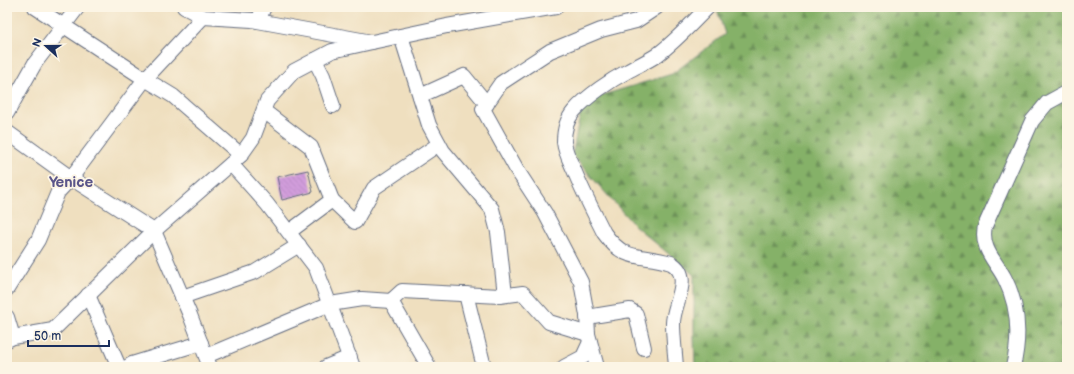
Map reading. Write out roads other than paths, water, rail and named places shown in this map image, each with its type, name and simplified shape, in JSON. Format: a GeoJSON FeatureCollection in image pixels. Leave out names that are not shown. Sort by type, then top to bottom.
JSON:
{"type":"FeatureCollection","features":[{"type":"Feature","properties":{"kind":"street"},"geometry":{"type":"LineString","coordinates":[[34,7],[173,96],[242,155]]}},
{"type":"Feature","properties":{"kind":"street"},"geometry":{"type":"LineString","coordinates":[[7,113],[35,63],[78,7]]}},
{"type":"Feature","properties":{"kind":"street"},"geometry":{"type":"LineString","coordinates":[[184,7],[203,17],[258,21],[372,42]]}},
{"type":"Feature","properties":{"kind":"street"},"geometry":{"type":"LineString","coordinates":[[258,21],[264,7]]}},
{"type":"Feature","properties":{"kind":"street"},"geometry":{"type":"LineString","coordinates":[[7,317],[10,339],[53,330],[154,231],[242,155],[253,138],[267,101],[294,71],[332,51],[447,26],[536,9],[556,7]]}},
{"type":"Feature","properties":{"kind":"street"},"geometry":{"type":"LineString","coordinates":[[598,367],[589,338],[581,282],[545,213],[517,170],[483,109],[501,83],[550,51],[600,30],[636,21],[657,7]]}},
{"type":"Feature","properties":{"kind":"street"},"geometry":{"type":"LineString","coordinates":[[676,367],[673,324],[674,312],[680,293],[682,280],[680,272],[671,263],[635,257],[627,254],[609,240],[580,185],[565,150],[564,142],[570,118],[574,111],[584,101],[611,81],[646,62],[666,48],[708,7]]}},
{"type":"Feature","properties":{"kind":"street"},"geometry":{"type":"LineString","coordinates":[[7,290],[38,240],[58,192],[145,78],[203,17]]}},
{"type":"Feature","properties":{"kind":"street"},"geometry":{"type":"LineString","coordinates":[[401,36],[429,125],[443,151],[492,209],[498,232],[505,295]]}},
{"type":"Feature","properties":{"kind":"street"},"geometry":{"type":"LineString","coordinates":[[315,60],[333,106]]}},
{"type":"Feature","properties":{"kind":"street"},"geometry":{"type":"LineString","coordinates":[[420,96],[464,76],[487,104]]}},
{"type":"Feature","properties":{"kind":"street"},"geometry":{"type":"LineString","coordinates":[[1013,367],[1018,332],[1015,307],[1006,280],[987,251],[985,245],[985,226],[1032,121],[1047,103],[1067,92]]}},
{"type":"Feature","properties":{"kind":"street"},"geometry":{"type":"LineString","coordinates":[[264,111],[311,147],[332,200],[355,222],[374,188],[439,144]]}},
{"type":"Feature","properties":{"kind":"street"},"geometry":{"type":"LineString","coordinates":[[7,132],[70,178],[154,231],[206,355]]}},
{"type":"Feature","properties":{"kind":"street"},"geometry":{"type":"LineString","coordinates":[[231,164],[268,204],[316,268],[352,362],[326,367]]}},
{"type":"Feature","properties":{"kind":"street"},"geometry":{"type":"LineString","coordinates":[[289,232],[332,200]]}},
{"type":"Feature","properties":{"kind":"street"},"geometry":{"type":"LineString","coordinates":[[182,297],[255,272],[299,245]]}},
{"type":"Feature","properties":{"kind":"street"},"geometry":{"type":"LineString","coordinates":[[127,367],[132,364],[206,355],[330,304],[362,299],[391,301],[402,291],[500,296],[523,293],[549,322],[589,338]]}},
{"type":"Feature","properties":{"kind":"street"},"geometry":{"type":"LineString","coordinates":[[466,294],[484,367]]}},
{"type":"Feature","properties":{"kind":"street"},"geometry":{"type":"LineString","coordinates":[[88,295],[119,367]]}},
{"type":"Feature","properties":{"kind":"street"},"geometry":{"type":"LineString","coordinates":[[391,301],[429,367]]}},
{"type":"Feature","properties":{"kind":"street"},"geometry":{"type":"LineString","coordinates":[[587,317],[630,310],[632,311],[636,314],[644,348]]}},
{"type":"Feature","properties":{"kind":"street"},"geometry":{"type":"LineString","coordinates":[[564,367],[583,357],[589,338]]}},
{"type":"Feature","properties":{"kind":"district","name":"Yenice"},"geometry":{"type":"Point","coordinates":[71,182]}}]}
